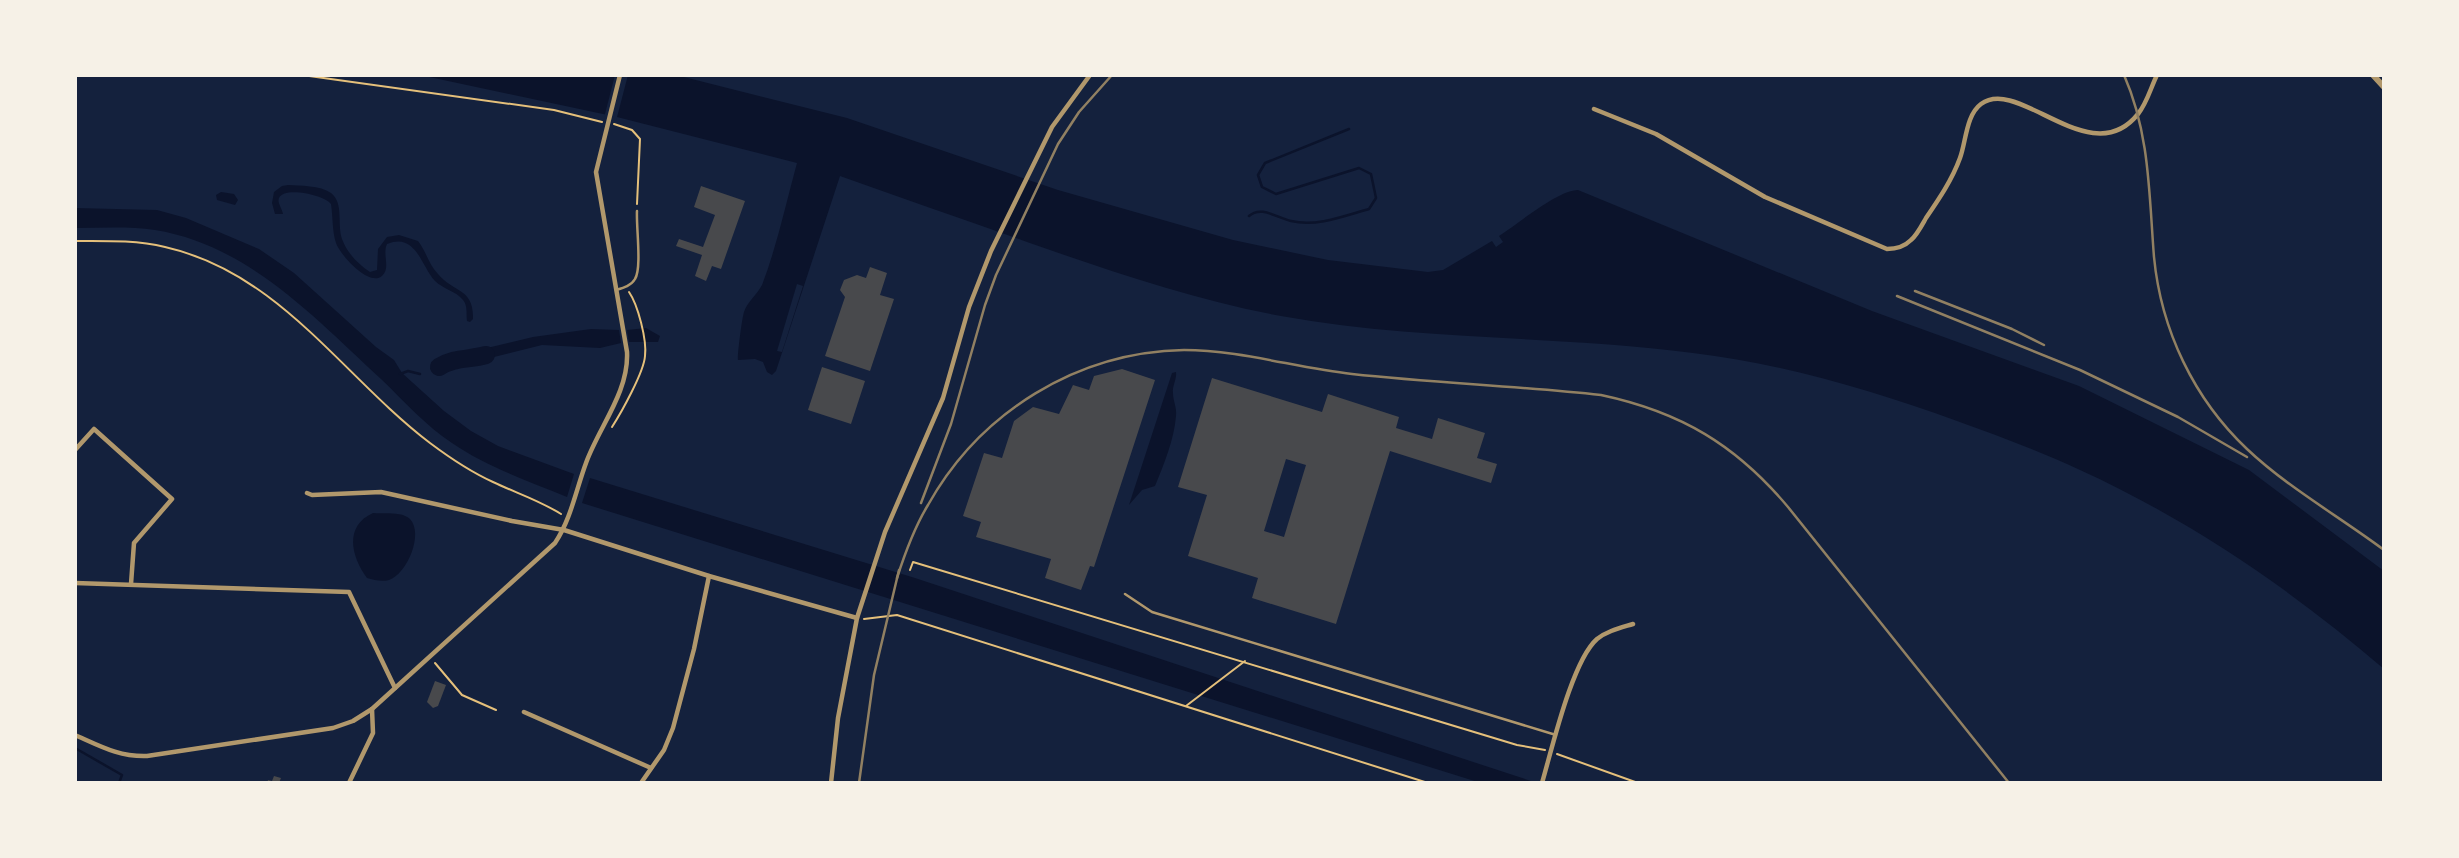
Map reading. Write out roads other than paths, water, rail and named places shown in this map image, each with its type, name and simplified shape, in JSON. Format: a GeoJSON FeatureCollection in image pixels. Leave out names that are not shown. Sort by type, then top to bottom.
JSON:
{"type":"FeatureCollection","features":[{"type":"Feature","properties":{"kind":"street"},"geometry":{"type":"LineString","coordinates":[[75,734],[114,753],[147,756],[333,728],[353,721],[372,709],[555,543],[564,530],[587,461],[622,382],[627,352],[596,172],[620,75]]}},
{"type":"Feature","properties":{"kind":"street"},"geometry":{"type":"LineString","coordinates":[[831,783],[838,718],[857,618],[877,554],[943,398],[969,307],[991,251],[1052,127],[1090,75]]}},
{"type":"Feature","properties":{"kind":"street"},"geometry":{"type":"LineString","coordinates":[[1594,109],[1656,134],[1765,197],[1887,249],[1899,248],[1912,240],[1952,178],[1971,117],[1979,106],[1990,99],[2006,100],[2086,132],[2101,133],[2125,125],[2138,114],[2157,75]]}},
{"type":"Feature","properties":{"kind":"street"},"geometry":{"type":"LineString","coordinates":[[2373,75],[2384,88]]}},
{"type":"Feature","properties":{"kind":"street"},"geometry":{"type":"LineString","coordinates":[[75,450],[94,429],[172,499],[134,543],[131,584]]}},
{"type":"Feature","properties":{"kind":"street"},"geometry":{"type":"LineString","coordinates":[[307,493],[382,492],[564,530],[709,576],[857,618]]}},
{"type":"Feature","properties":{"kind":"street"},"geometry":{"type":"LineString","coordinates":[[641,783],[664,750],[673,728],[694,649],[709,576]]}},
{"type":"Feature","properties":{"kind":"street"},"geometry":{"type":"LineString","coordinates":[[75,583],[349,592],[395,688]]}},
{"type":"Feature","properties":{"kind":"street"},"geometry":{"type":"LineString","coordinates":[[1542,783],[1568,695],[1583,660],[1595,641],[1606,633],[1633,624]]}},
{"type":"Feature","properties":{"kind":"street"},"geometry":{"type":"LineString","coordinates":[[349,783],[373,733],[372,709]]}},
{"type":"Feature","properties":{"kind":"street"},"geometry":{"type":"LineString","coordinates":[[524,712],[651,768]]}},
{"type":"Feature","properties":{"kind":"lane"},"geometry":{"type":"LineString","coordinates":[[616,290],[636,278],[639,267],[637,211]]}},
{"type":"Feature","properties":{"kind":"lane"},"geometry":{"type":"LineString","coordinates":[[1125,594],[1152,612],[1556,734]]}},
{"type":"Feature","properties":{"kind":"water"},"geometry":{"type":"Polygon","coordinates":[[[420,75],[676,75],[847,118],[1058,190],[1233,240],[1328,260],[1428,272],[1443,270],[1492,241],[1496,247],[1503,242],[1499,236],[1527,216],[1549,201],[1578,190],[1872,311],[2079,386],[2249,470],[2384,571],[2384,669],[2276,585],[2161,511],[2050,456],[1892,399],[1794,371],[1693,353],[1590,343],[1384,330],[1281,316],[1184,293],[1121,274],[840,176],[776,371],[772,375],[767,372],[763,362],[755,359],[738,360],[739,345],[744,312],[762,285],[797,163],[617,117],[420,75]]]}},
{"type":"Feature","properties":{"kind":"water"},"geometry":{"type":"Polygon","coordinates":[[[288,185],[310,186],[335,197],[344,244],[353,258],[370,272],[377,270],[378,249],[387,237],[399,235],[418,241],[438,274],[467,296],[473,319],[467,321],[463,300],[435,281],[417,252],[405,243],[387,244],[386,269],[382,276],[376,278],[363,274],[343,255],[336,243],[331,204],[327,201],[305,193],[282,194],[279,202],[283,214],[275,214],[272,203],[274,192],[288,185]]]}},
{"type":"Feature","properties":{"kind":"water"},"geometry":{"type":"Polygon","coordinates":[[[221,192],[234,194],[238,200],[235,205],[217,200],[216,195],[221,192]]]}},
{"type":"Feature","properties":{"kind":"water"},"geometry":{"type":"Polygon","coordinates":[[[75,208],[157,210],[186,218],[259,249],[294,273],[394,360],[402,373],[444,411],[471,431],[498,446],[574,474],[567,497],[493,466],[465,452],[442,436],[305,309],[250,268],[189,238],[155,230],[75,228],[75,208]]]}},
{"type":"Feature","properties":{"kind":"water"},"geometry":{"type":"Polygon","coordinates":[[[646,328],[660,336],[658,342],[629,342],[627,330],[646,328]]]}},
{"type":"Feature","properties":{"kind":"water"},"geometry":{"type":"Polygon","coordinates":[[[591,329],[619,330],[621,343],[600,348],[542,345],[474,362],[465,362],[463,357],[533,337],[591,329]]]}},
{"type":"Feature","properties":{"kind":"water"},"geometry":{"type":"Polygon","coordinates":[[[1176,372],[1173,390],[1175,425],[1165,461],[1155,486],[1142,490],[1129,505],[1172,373],[1176,372]]]}},
{"type":"Feature","properties":{"kind":"water"},"geometry":{"type":"Polygon","coordinates":[[[590,478],[915,578],[1537,783],[1481,783],[582,503],[590,478]]]}},
{"type":"Feature","properties":{"kind":"water"},"geometry":{"type":"Polygon","coordinates":[[[373,513],[407,516],[414,526],[412,553],[402,570],[389,580],[367,578],[354,551],[354,533],[364,519],[373,513]]]}},
{"type":"Feature","properties":{"kind":"waterway"},"geometry":{"type":"LineString","coordinates":[[1249,216],[1264,212],[1291,221],[1311,223],[1369,209],[1376,198],[1371,174],[1359,168],[1276,194],[1262,187],[1258,175],[1265,163],[1349,129]]}},
{"type":"Feature","properties":{"kind":"waterway"},"geometry":{"type":"LineString","coordinates":[[439,367],[456,360],[486,355]]}},
{"type":"Feature","properties":{"kind":"waterway"},"geometry":{"type":"LineString","coordinates":[[400,374],[408,371],[420,374]]}},
{"type":"Feature","properties":{"kind":"waterway"},"geometry":{"type":"LineString","coordinates":[[75,748],[122,775],[119,783]]}},
{"type":"Feature","properties":{"kind":"railway"},"geometry":{"type":"LineString","coordinates":[[921,503],[951,424],[996,275],[1058,144],[1079,112],[1112,75]]}},
{"type":"Feature","properties":{"kind":"railway"},"geometry":{"type":"LineString","coordinates":[[2124,75],[2133,97],[2144,142],[2154,257],[2164,311],[2183,362],[2196,386],[2228,429],[2263,463],[2384,550]]}},
{"type":"Feature","properties":{"kind":"railway"},"geometry":{"type":"LineString","coordinates":[[1915,291],[2012,329],[2044,345]]}},
{"type":"Feature","properties":{"kind":"railway"},"geometry":{"type":"LineString","coordinates":[[1897,296],[2080,370],[2178,417],[2247,457]]}},
{"type":"Feature","properties":{"kind":"railway"},"geometry":{"type":"LineString","coordinates":[[897,578],[923,514],[950,472],[975,442],[1035,393],[1070,375],[1106,362],[1144,353],[1205,351],[1352,374],[1601,395],[1657,411],[1705,434],[1727,449],[1768,485],[2009,783]]}},
{"type":"Feature","properties":{"kind":"railway"},"geometry":{"type":"LineString","coordinates":[[859,783],[874,675],[899,570]]}}]}
